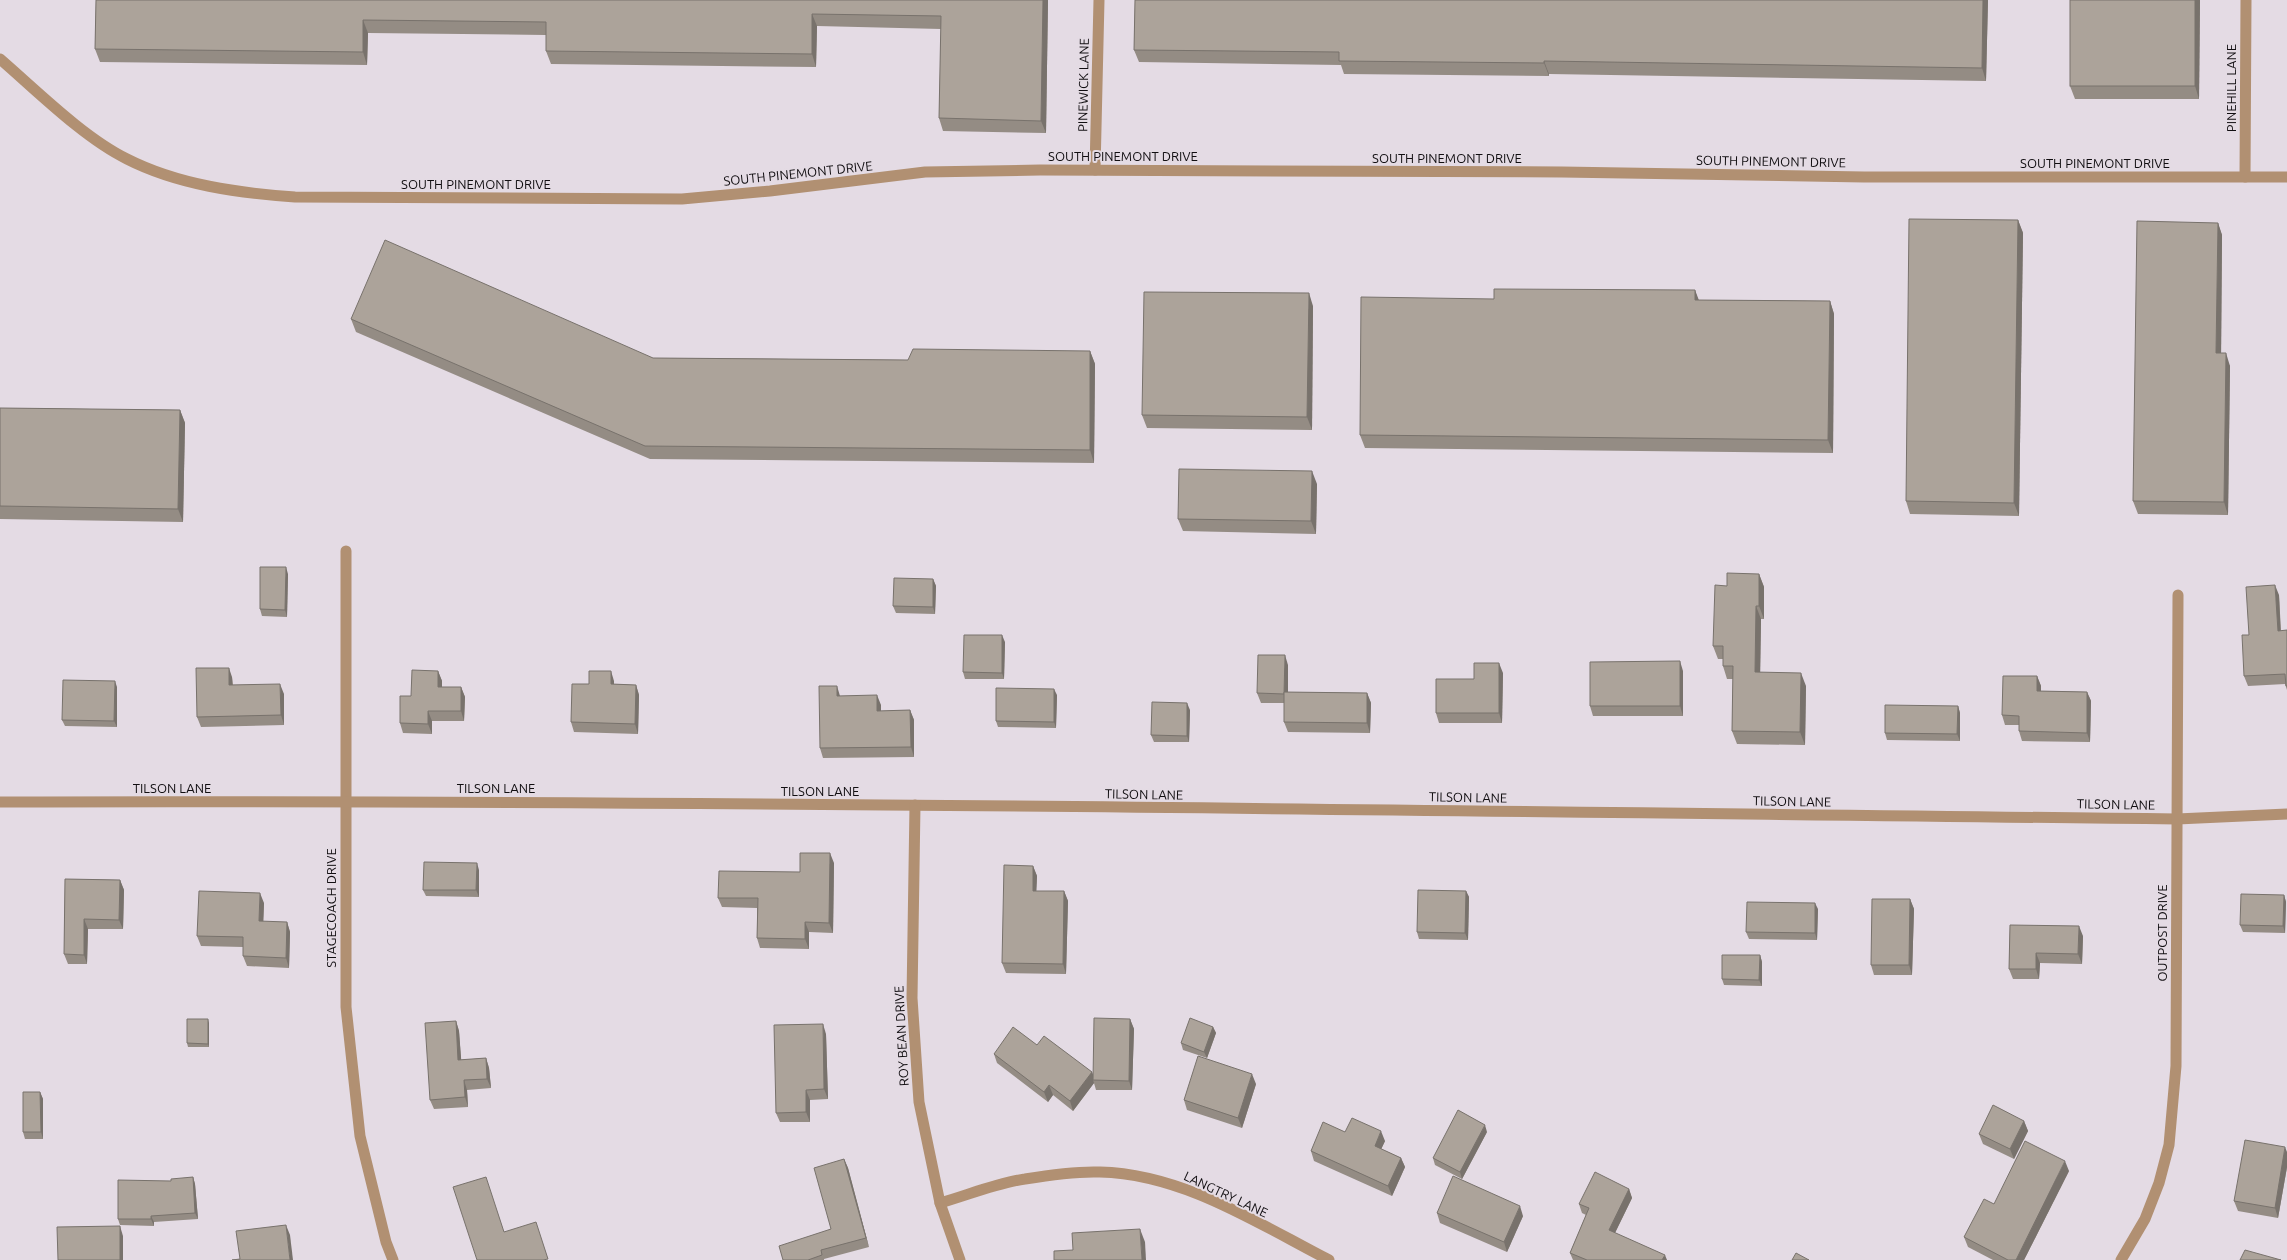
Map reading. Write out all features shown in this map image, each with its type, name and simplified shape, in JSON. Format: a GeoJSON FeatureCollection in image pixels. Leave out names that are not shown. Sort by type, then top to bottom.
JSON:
{"type":"FeatureCollection","features":[{"type":"Feature","properties":{"kind":"street","name":"PINEWICK LANE"},"geometry":{"type":"LineString","coordinates":[[1095,170],[1099,0]]}},
{"type":"Feature","properties":{"kind":"street","name":"PINEHILL LANE"},"geometry":{"type":"LineString","coordinates":[[2245,177],[2246,0]]}},
{"type":"Feature","properties":{"kind":"street","name":"SOUTH PINEMONT DRIVE"},"geometry":{"type":"LineString","coordinates":[[0,59],[85,131],[127,159],[174,176],[235,192],[295,197],[682,199],[770,192],[925,172],[1095,170],[1562,172],[1864,177],[2287,177]]}},
{"type":"Feature","properties":{"kind":"street","name":"STAGECOACH DRIVE"},"geometry":{"type":"LineString","coordinates":[[346,551],[344,801],[346,1007],[360,1136],[386,1242],[393,1260]]}},
{"type":"Feature","properties":{"kind":"street","name":"OUTPOST DRIVE"},"geometry":{"type":"LineString","coordinates":[[2121,1260],[2145,1219],[2169,1145],[2176,1066],[2178,595]]}},
{"type":"Feature","properties":{"kind":"street","name":"TILSON LANE"},"geometry":{"type":"LineString","coordinates":[[0,802],[344,801],[915,805],[2177,819],[2287,814]]}},
{"type":"Feature","properties":{"kind":"street","name":"ROY BEAN DRIVE"},"geometry":{"type":"LineString","coordinates":[[915,805],[912,998],[914,1055],[920,1111],[940,1203],[960,1260]]}},
{"type":"Feature","properties":{"kind":"street","name":"LANGTRY LANE"},"geometry":{"type":"LineString","coordinates":[[940,1203],[1023,1179],[1100,1172],[1135,1175],[1171,1184],[1215,1201],[1329,1260]]}},
{"type":"Feature","properties":{"kind":"building"},"geometry":{"type":"Polygon","coordinates":[[[96,0],[1043,0],[1041,121],[939,118],[941,16],[812,14],[812,54],[546,51],[546,22],[363,20],[363,52],[95,49],[96,0]]]}},
{"type":"Feature","properties":{"kind":"building"},"geometry":{"type":"Polygon","coordinates":[[[1135,0],[1983,0],[1982,68],[1544,61],[1544,63],[1339,61],[1339,52],[1134,50],[1135,0]]]}},
{"type":"Feature","properties":{"kind":"building"},"geometry":{"type":"Polygon","coordinates":[[[2070,0],[2195,0],[2195,86],[2070,86],[2070,0]]]}},
{"type":"Feature","properties":{"kind":"building"},"geometry":{"type":"Polygon","coordinates":[[[1909,219],[2018,220],[2014,503],[1906,501],[1909,219]]]}},
{"type":"Feature","properties":{"kind":"building"},"geometry":{"type":"Polygon","coordinates":[[[2137,221],[2218,223],[2216,353],[2226,353],[2224,502],[2133,501],[2137,221]]]}},
{"type":"Feature","properties":{"kind":"building"},"geometry":{"type":"Polygon","coordinates":[[[385,240],[653,358],[908,360],[913,349],[1090,351],[1090,450],[645,446],[351,319],[385,240]]]}},
{"type":"Feature","properties":{"kind":"building"},"geometry":{"type":"Polygon","coordinates":[[[1494,289],[1695,290],[1695,300],[1830,301],[1828,440],[1360,435],[1361,297],[1494,299],[1494,289]]]}},
{"type":"Feature","properties":{"kind":"building"},"geometry":{"type":"Polygon","coordinates":[[[1144,292],[1309,293],[1307,417],[1142,415],[1144,292]]]}},
{"type":"Feature","properties":{"kind":"building"},"geometry":{"type":"Polygon","coordinates":[[[0,408],[180,410],[178,509],[0,506],[0,408]]]}},
{"type":"Feature","properties":{"kind":"building"},"geometry":{"type":"Polygon","coordinates":[[[1179,469],[1312,471],[1311,521],[1178,519],[1179,469]]]}},
{"type":"Feature","properties":{"kind":"building"},"geometry":{"type":"Polygon","coordinates":[[[260,567],[286,567],[285,610],[260,609],[260,567]]]}},
{"type":"Feature","properties":{"kind":"building"},"geometry":{"type":"Polygon","coordinates":[[[1727,573],[1759,574],[1759,606],[1756,606],[1755,672],[1801,673],[1800,732],[1732,731],[1733,666],[1723,666],[1723,646],[1713,646],[1715,585],[1727,586],[1727,573]]]}},
{"type":"Feature","properties":{"kind":"building"},"geometry":{"type":"Polygon","coordinates":[[[894,578],[933,579],[933,607],[893,606],[894,578]]]}},
{"type":"Feature","properties":{"kind":"building"},"geometry":{"type":"Polygon","coordinates":[[[2275,585],[2278,631],[2287,630],[2287,686],[2285,674],[2244,676],[2242,635],[2249,635],[2246,587],[2275,585]]]}},
{"type":"Feature","properties":{"kind":"building"},"geometry":{"type":"Polygon","coordinates":[[[964,635],[1002,635],[1002,673],[963,672],[964,635]]]}},
{"type":"Feature","properties":{"kind":"building"},"geometry":{"type":"Polygon","coordinates":[[[1258,655],[1285,655],[1284,694],[1257,693],[1258,655]]]}},
{"type":"Feature","properties":{"kind":"building"},"geometry":{"type":"Polygon","coordinates":[[[1680,661],[1680,706],[1590,706],[1590,662],[1680,661]]]}},
{"type":"Feature","properties":{"kind":"building"},"geometry":{"type":"Polygon","coordinates":[[[1474,663],[1499,663],[1499,713],[1436,713],[1436,679],[1474,679],[1474,663]]]}},
{"type":"Feature","properties":{"kind":"building"},"geometry":{"type":"Polygon","coordinates":[[[196,668],[229,668],[229,685],[280,684],[281,715],[197,717],[196,668]]]}},
{"type":"Feature","properties":{"kind":"building"},"geometry":{"type":"Polygon","coordinates":[[[412,670],[438,671],[438,687],[461,687],[461,711],[428,711],[428,724],[400,723],[400,696],[411,696],[412,670]]]}},
{"type":"Feature","properties":{"kind":"building"},"geometry":{"type":"Polygon","coordinates":[[[589,671],[611,671],[611,684],[636,685],[635,724],[571,722],[572,684],[589,684],[589,671]]]}},
{"type":"Feature","properties":{"kind":"building"},"geometry":{"type":"Polygon","coordinates":[[[2003,676],[2037,676],[2037,691],[2087,692],[2087,733],[2019,731],[2019,716],[2002,715],[2003,676]]]}},
{"type":"Feature","properties":{"kind":"building"},"geometry":{"type":"Polygon","coordinates":[[[63,680],[115,681],[114,721],[62,720],[63,680]]]}},
{"type":"Feature","properties":{"kind":"building"},"geometry":{"type":"Polygon","coordinates":[[[819,686],[837,686],[837,696],[877,695],[877,711],[910,710],[911,747],[820,748],[819,686]]]}},
{"type":"Feature","properties":{"kind":"building"},"geometry":{"type":"Polygon","coordinates":[[[996,688],[1054,689],[1054,722],[996,721],[996,688]]]}},
{"type":"Feature","properties":{"kind":"building"},"geometry":{"type":"Polygon","coordinates":[[[1284,692],[1367,693],[1367,723],[1284,722],[1284,692]]]}},
{"type":"Feature","properties":{"kind":"building"},"geometry":{"type":"Polygon","coordinates":[[[1152,702],[1187,703],[1187,736],[1151,735],[1152,702]]]}},
{"type":"Feature","properties":{"kind":"building"},"geometry":{"type":"Polygon","coordinates":[[[1885,705],[1958,706],[1957,734],[1885,733],[1885,705]]]}},
{"type":"Feature","properties":{"kind":"building"},"geometry":{"type":"Polygon","coordinates":[[[800,853],[830,853],[829,923],[805,922],[805,939],[757,938],[758,898],[718,898],[719,871],[800,872],[800,853]]]}},
{"type":"Feature","properties":{"kind":"building"},"geometry":{"type":"Polygon","coordinates":[[[424,862],[477,863],[476,890],[423,890],[424,862]]]}},
{"type":"Feature","properties":{"kind":"building"},"geometry":{"type":"Polygon","coordinates":[[[1004,865],[1033,866],[1033,891],[1064,891],[1063,964],[1002,963],[1004,865]]]}},
{"type":"Feature","properties":{"kind":"building"},"geometry":{"type":"Polygon","coordinates":[[[65,879],[120,880],[119,920],[84,919],[84,955],[64,954],[65,879]]]}},
{"type":"Feature","properties":{"kind":"building"},"geometry":{"type":"Polygon","coordinates":[[[1418,890],[1466,891],[1465,933],[1417,932],[1418,890]]]}},
{"type":"Feature","properties":{"kind":"building"},"geometry":{"type":"Polygon","coordinates":[[[199,891],[260,893],[259,921],[287,922],[286,958],[243,956],[243,937],[197,936],[199,891]]]}},
{"type":"Feature","properties":{"kind":"building"},"geometry":{"type":"Polygon","coordinates":[[[2241,894],[2284,895],[2283,926],[2240,925],[2241,894]]]}},
{"type":"Feature","properties":{"kind":"building"},"geometry":{"type":"Polygon","coordinates":[[[1872,899],[1910,899],[1909,965],[1871,965],[1872,899]]]}},
{"type":"Feature","properties":{"kind":"building"},"geometry":{"type":"Polygon","coordinates":[[[1747,902],[1815,903],[1815,933],[1746,932],[1747,902]]]}},
{"type":"Feature","properties":{"kind":"building"},"geometry":{"type":"Polygon","coordinates":[[[2010,925],[2079,926],[2078,954],[2036,953],[2036,969],[2009,969],[2010,925]]]}},
{"type":"Feature","properties":{"kind":"building"},"geometry":{"type":"Polygon","coordinates":[[[1722,955],[1760,955],[1759,980],[1722,979],[1722,955]]]}},
{"type":"Feature","properties":{"kind":"building"},"geometry":{"type":"Polygon","coordinates":[[[1094,1018],[1130,1019],[1129,1081],[1093,1080],[1094,1018]]]}},
{"type":"Feature","properties":{"kind":"building"},"geometry":{"type":"Polygon","coordinates":[[[1190,1018],[1213,1027],[1204,1052],[1181,1043],[1190,1018]]]}},
{"type":"Feature","properties":{"kind":"building"},"geometry":{"type":"Polygon","coordinates":[[[187,1019],[208,1019],[208,1044],[187,1043],[187,1019]]]}},
{"type":"Feature","properties":{"kind":"building"},"geometry":{"type":"Polygon","coordinates":[[[456,1021],[458,1060],[486,1058],[487,1079],[464,1080],[465,1097],[430,1100],[425,1023],[456,1021]]]}},
{"type":"Feature","properties":{"kind":"building"},"geometry":{"type":"Polygon","coordinates":[[[823,1024],[824,1089],[806,1090],[806,1112],[776,1113],[774,1025],[823,1024]]]}},
{"type":"Feature","properties":{"kind":"building"},"geometry":{"type":"Polygon","coordinates":[[[1013,1027],[1037,1045],[1044,1036],[1092,1072],[1070,1101],[1049,1085],[1044,1092],[994,1054],[1013,1027]]]}},
{"type":"Feature","properties":{"kind":"building"},"geometry":{"type":"Polygon","coordinates":[[[1198,1056],[1252,1074],[1238,1118],[1184,1100],[1198,1056]]]}},
{"type":"Feature","properties":{"kind":"building"},"geometry":{"type":"Polygon","coordinates":[[[23,1092],[40,1092],[41,1132],[23,1132],[23,1092]]]}},
{"type":"Feature","properties":{"kind":"building"},"geometry":{"type":"Polygon","coordinates":[[[1993,1105],[2024,1121],[2010,1149],[1979,1134],[1993,1105]]]}},
{"type":"Feature","properties":{"kind":"building"},"geometry":{"type":"Polygon","coordinates":[[[1458,1110],[1485,1125],[1460,1172],[1433,1158],[1458,1110]]]}},
{"type":"Feature","properties":{"kind":"building"},"geometry":{"type":"Polygon","coordinates":[[[1352,1118],[1381,1131],[1375,1146],[1401,1158],[1388,1186],[1311,1151],[1323,1122],[1345,1132],[1352,1118]]]}},
{"type":"Feature","properties":{"kind":"building"},"geometry":{"type":"Polygon","coordinates":[[[2245,1140],[2285,1147],[2275,1208],[2234,1201],[2245,1140]]]}},
{"type":"Feature","properties":{"kind":"building"},"geometry":{"type":"Polygon","coordinates":[[[2025,1141],[2065,1161],[2016,1260],[2008,1260],[1964,1237],[1984,1199],[1994,1204],[2025,1141]]]}},
{"type":"Feature","properties":{"kind":"building"},"geometry":{"type":"Polygon","coordinates":[[[844,1159],[866,1238],[821,1250],[822,1255],[808,1260],[783,1260],[779,1246],[831,1229],[814,1168],[844,1159]]]}},
{"type":"Feature","properties":{"kind":"building"},"geometry":{"type":"Polygon","coordinates":[[[1595,1172],[1629,1189],[1609,1230],[1665,1255],[1662,1260],[1587,1260],[1570,1253],[1589,1208],[1579,1204],[1595,1172]]]}},
{"type":"Feature","properties":{"kind":"building"},"geometry":{"type":"Polygon","coordinates":[[[1453,1176],[1520,1206],[1504,1242],[1437,1213],[1453,1176]]]}},
{"type":"Feature","properties":{"kind":"building"},"geometry":{"type":"Polygon","coordinates":[[[193,1177],[195,1213],[151,1216],[151,1219],[118,1219],[118,1180],[171,1181],[171,1179],[193,1177]]]}},
{"type":"Feature","properties":{"kind":"building"},"geometry":{"type":"Polygon","coordinates":[[[486,1177],[504,1232],[536,1222],[548,1259],[477,1260],[453,1187],[486,1177]]]}},
{"type":"Feature","properties":{"kind":"building"},"geometry":{"type":"Polygon","coordinates":[[[286,1225],[290,1260],[232,1260],[240,1259],[236,1231],[286,1225]]]}},
{"type":"Feature","properties":{"kind":"building"},"geometry":{"type":"Polygon","coordinates":[[[120,1226],[120,1260],[58,1260],[57,1227],[120,1226]]]}},
{"type":"Feature","properties":{"kind":"building"},"geometry":{"type":"Polygon","coordinates":[[[1140,1229],[1142,1260],[1054,1260],[1054,1251],[1073,1250],[1072,1233],[1140,1229]]]}},
{"type":"Feature","properties":{"kind":"building"},"geometry":{"type":"Polygon","coordinates":[[[2245,1250],[2281,1260],[2240,1260],[2245,1250]]]}},
{"type":"Feature","properties":{"kind":"building"},"geometry":{"type":"Polygon","coordinates":[[[1796,1253],[1809,1260],[1792,1260],[1796,1253]]]}}]}
